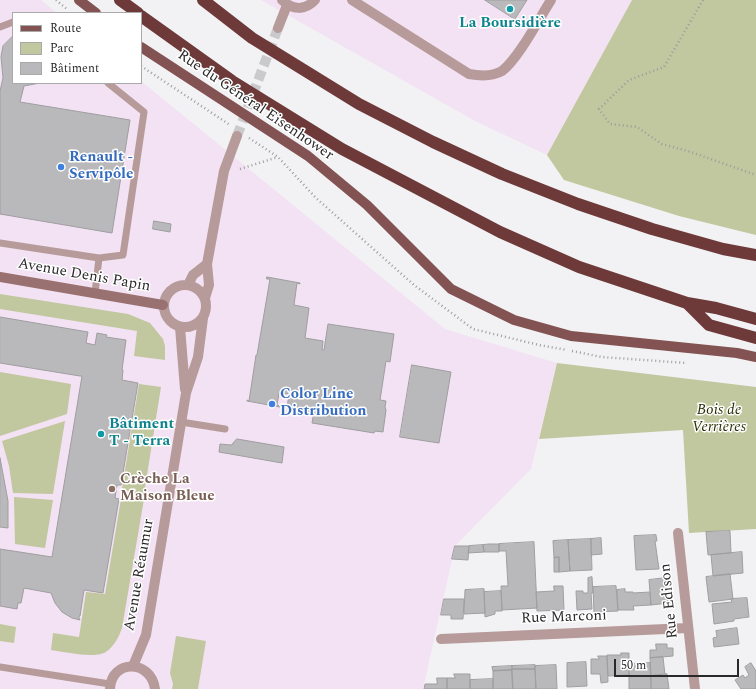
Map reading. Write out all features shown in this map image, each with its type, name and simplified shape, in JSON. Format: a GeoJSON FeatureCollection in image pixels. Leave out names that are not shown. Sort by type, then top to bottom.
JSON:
{"type":"FeatureCollection","features":[{"type":"Feature","properties":{"kind":"highway"},"geometry":{"type":"LineString","coordinates":[[120,0],[137,12]]}},
{"type":"Feature","properties":{"kind":"highway"},"geometry":{"type":"LineString","coordinates":[[203,0],[252,38],[359,104],[460,155],[502,174],[578,204],[659,231],[723,249],[756,255]]}},
{"type":"Feature","properties":{"kind":"highway"},"geometry":{"type":"LineString","coordinates":[[142,17],[232,81],[342,149],[500,232],[579,266],[687,303],[716,308],[756,318]]}},
{"type":"Feature","properties":{"kind":"highway"},"geometry":{"type":"LineString","coordinates":[[687,303],[709,325],[756,338]]}},
{"type":"Feature","properties":{"kind":"main road"},"geometry":{"type":"LineString","coordinates":[[79,0],[95,12]]}},
{"type":"Feature","properties":{"kind":"main road","name":"Rue du Général Eisenhower"},"geometry":{"type":"LineString","coordinates":[[142,48],[308,156],[367,205],[450,289],[514,320],[571,336],[756,356]]}},
{"type":"Feature","properties":{"kind":"main road","name":"Avenue Denis Papin"},"geometry":{"type":"LineString","coordinates":[[0,277],[163,305]]}},
{"type":"Feature","properties":{"kind":"street"},"geometry":{"type":"LineString","coordinates":[[278,28],[285,2],[298,8],[311,5],[315,0]]}},
{"type":"Feature","properties":{"kind":"street"},"geometry":{"type":"LineString","coordinates":[[352,0],[469,74],[483,77],[501,72],[512,61],[551,0]]}},
{"type":"Feature","properties":{"kind":"street"},"geometry":{"type":"LineString","coordinates":[[205,298],[195,288],[188,285],[175,287],[165,298],[163,305],[166,316],[174,325],[180,327],[193,326],[199,323],[206,312],[205,298],[209,285],[207,264],[224,171],[238,132]]}},
{"type":"Feature","properties":{"kind":"street"},"geometry":{"type":"LineString","coordinates":[[188,285],[193,275],[207,264]]}},
{"type":"Feature","properties":{"kind":"street","name":"Avenue Réaumur"},"geometry":{"type":"LineString","coordinates":[[134,666],[146,635],[186,394],[198,357],[203,318]]}},
{"type":"Feature","properties":{"kind":"street","name":"Avenue Réaumur"},"geometry":{"type":"LineString","coordinates":[[180,327],[186,394]]}},
{"type":"Feature","properties":{"kind":"street","name":"Rue Edison"},"geometry":{"type":"LineString","coordinates":[[678,533],[695,689]]}},
{"type":"Feature","properties":{"kind":"street","name":"Rue Marconi"},"geometry":{"type":"LineString","coordinates":[[441,639],[688,628]]}},
{"type":"Feature","properties":{"kind":"street"},"geometry":{"type":"LineString","coordinates":[[110,687],[112,678],[121,669],[134,666],[146,671],[154,682],[155,689]]}},
{"type":"Feature","properties":{"kind":"lane"},"geometry":{"type":"LineString","coordinates":[[0,27],[12,22]]}},
{"type":"Feature","properties":{"kind":"lane"},"geometry":{"type":"LineString","coordinates":[[0,243],[99,258],[123,255],[144,112],[109,84]]}},
{"type":"Feature","properties":{"kind":"lane"},"geometry":{"type":"LineString","coordinates":[[95,293],[99,258]]}},
{"type":"Feature","properties":{"kind":"lane"},"geometry":{"type":"LineString","coordinates":[[181,422],[225,429]]}},
{"type":"Feature","properties":{"kind":"lane"},"geometry":{"type":"LineString","coordinates":[[0,667],[110,687]]}},
{"type":"Feature","properties":{"kind":"path"},"geometry":{"type":"LineString","coordinates":[[56,0],[71,12]]}},
{"type":"Feature","properties":{"kind":"path"},"geometry":{"type":"LineString","coordinates":[[703,0],[664,67],[629,80],[599,109],[610,124],[637,126],[662,144],[688,151],[756,175]]}},
{"type":"Feature","properties":{"kind":"path"},"geometry":{"type":"LineString","coordinates":[[142,67],[238,132],[278,157],[240,169]]}},
{"type":"Feature","properties":{"kind":"shaded area"},"geometry":{"type":"Polygon","coordinates":[[[0,0],[41,0],[56,12],[12,12],[12,84],[142,84],[142,82],[445,329],[557,363],[531,469],[455,546],[423,689],[0,689],[0,0]]]}},
{"type":"Feature","properties":{"kind":"shaded area"},"geometry":{"type":"Polygon","coordinates":[[[261,0],[632,0],[547,155],[475,121],[261,0]]]}},
{"type":"Feature","properties":{"kind":"green space"},"geometry":{"type":"Polygon","coordinates":[[[632,0],[756,0],[756,235],[679,216],[564,180],[547,155],[632,0]]]}},
{"type":"Feature","properties":{"kind":"green space"},"geometry":{"type":"Polygon","coordinates":[[[0,294],[128,314],[150,323],[163,339],[165,346],[165,360],[134,356],[137,331],[0,309],[0,294]]]}},
{"type":"Feature","properties":{"kind":"green space","name":"Bois de Verrières"},"geometry":{"type":"Polygon","coordinates":[[[557,363],[756,387],[756,529],[689,533],[683,430],[539,439],[557,363]]]}},
{"type":"Feature","properties":{"kind":"green space"},"geometry":{"type":"Polygon","coordinates":[[[0,372],[71,384],[67,414],[0,436],[0,372]]]}},
{"type":"Feature","properties":{"kind":"green space"},"geometry":{"type":"Polygon","coordinates":[[[139,384],[161,387],[144,494],[132,493],[122,488],[139,384]]]}},
{"type":"Feature","properties":{"kind":"green space"},"geometry":{"type":"Polygon","coordinates":[[[65,421],[53,494],[13,493],[9,466],[2,441],[65,421]]]}},
{"type":"Feature","properties":{"kind":"green space"},"geometry":{"type":"Polygon","coordinates":[[[131,496],[144,499],[122,628],[119,635],[112,647],[101,654],[83,655],[51,650],[53,633],[79,637],[86,592],[105,594],[121,499],[131,496]]]}},
{"type":"Feature","properties":{"kind":"green space"},"geometry":{"type":"Polygon","coordinates":[[[14,497],[53,500],[45,548],[15,544],[14,497]]]}},
{"type":"Feature","properties":{"kind":"green space"},"geometry":{"type":"Polygon","coordinates":[[[0,624],[16,627],[14,643],[0,641],[0,624]]]}},
{"type":"Feature","properties":{"kind":"green space"},"geometry":{"type":"Polygon","coordinates":[[[176,636],[206,641],[198,689],[172,689],[173,684],[170,673],[176,636]]]}},
{"type":"Feature","properties":{"kind":"building","name":"La Boursidière"},"geometry":{"type":"Polygon","coordinates":[[[485,0],[527,0],[515,19],[485,0]]]}},
{"type":"Feature","properties":{"kind":"building","name":"Renault - Servipôle"},"geometry":{"type":"Polygon","coordinates":[[[12,37],[12,84],[35,84],[24,86],[20,102],[130,120],[112,233],[0,214],[0,91],[3,78],[1,57],[3,46],[12,37]]]}},
{"type":"Feature","properties":{"kind":"building"},"geometry":{"type":"Polygon","coordinates":[[[154,221],[171,224],[170,232],[153,229],[154,221]]]}},
{"type":"Feature","properties":{"kind":"building"},"geometry":{"type":"Polygon","coordinates":[[[267,277],[300,283],[297,283],[294,305],[309,308],[305,338],[323,341],[322,350],[324,350],[328,324],[394,334],[390,362],[386,361],[380,400],[386,401],[383,432],[375,431],[374,433],[312,423],[314,412],[287,408],[289,394],[279,393],[277,405],[280,407],[247,401],[249,401],[270,279],[267,279],[267,277]]]}},
{"type":"Feature","properties":{"kind":"building","name":"Bâtiment T - Terra"},"geometry":{"type":"Polygon","coordinates":[[[0,317],[88,332],[86,343],[95,345],[97,333],[107,335],[106,337],[126,340],[122,380],[138,383],[121,485],[117,485],[115,498],[119,499],[103,593],[84,590],[79,616],[80,620],[72,618],[62,612],[55,603],[51,593],[24,588],[21,603],[18,603],[17,609],[0,606],[0,549],[52,557],[82,376],[0,363],[0,317]]]}},
{"type":"Feature","properties":{"kind":"building"},"geometry":{"type":"Polygon","coordinates":[[[412,365],[451,372],[439,443],[400,437],[412,365]]]}},
{"type":"Feature","properties":{"kind":"building"},"geometry":{"type":"Polygon","coordinates":[[[237,439],[284,447],[282,463],[219,452],[220,444],[231,445],[237,439]]]}},
{"type":"Feature","properties":{"kind":"building"},"geometry":{"type":"Polygon","coordinates":[[[0,458],[8,501],[8,528],[0,527],[0,458]]]}},
{"type":"Feature","properties":{"kind":"building"},"geometry":{"type":"Polygon","coordinates":[[[730,531],[731,553],[708,555],[706,532],[730,531]]]}},
{"type":"Feature","properties":{"kind":"building"},"geometry":{"type":"Polygon","coordinates":[[[656,535],[657,541],[655,541],[659,569],[636,570],[634,536],[656,535]]]}},
{"type":"Feature","properties":{"kind":"building"},"geometry":{"type":"Polygon","coordinates":[[[601,538],[602,554],[591,555],[591,539],[601,538]]]}},
{"type":"Feature","properties":{"kind":"building"},"geometry":{"type":"Polygon","coordinates":[[[591,539],[592,570],[570,571],[568,540],[591,539]]]}},
{"type":"Feature","properties":{"kind":"building"},"geometry":{"type":"Polygon","coordinates":[[[568,540],[570,571],[559,572],[559,557],[554,558],[553,541],[568,540]]]}},
{"type":"Feature","properties":{"kind":"building"},"geometry":{"type":"Polygon","coordinates":[[[534,542],[537,608],[502,610],[501,586],[508,586],[506,551],[499,551],[499,544],[534,542]]]}},
{"type":"Feature","properties":{"kind":"building"},"geometry":{"type":"Polygon","coordinates":[[[499,544],[499,552],[484,552],[483,545],[499,544]]]}},
{"type":"Feature","properties":{"kind":"building"},"geometry":{"type":"Polygon","coordinates":[[[483,545],[484,552],[468,553],[469,546],[483,545]]]}},
{"type":"Feature","properties":{"kind":"building"},"geometry":{"type":"Polygon","coordinates":[[[455,546],[469,546],[468,560],[452,559],[455,546]]]}},
{"type":"Feature","properties":{"kind":"building"},"geometry":{"type":"Polygon","coordinates":[[[742,552],[743,573],[713,576],[711,555],[742,552]]]}},
{"type":"Feature","properties":{"kind":"building"},"geometry":{"type":"Polygon","coordinates":[[[559,557],[559,572],[554,572],[554,558],[559,557]]]}},
{"type":"Feature","properties":{"kind":"building"},"geometry":{"type":"Polygon","coordinates":[[[730,574],[733,599],[709,602],[706,577],[730,574]]]}},
{"type":"Feature","properties":{"kind":"building"},"geometry":{"type":"Polygon","coordinates":[[[592,577],[592,609],[577,610],[576,591],[588,593],[588,578],[592,577]]]}},
{"type":"Feature","properties":{"kind":"building"},"geometry":{"type":"Polygon","coordinates":[[[666,578],[668,603],[651,605],[649,580],[666,578]]]}},
{"type":"Feature","properties":{"kind":"building"},"geometry":{"type":"Polygon","coordinates":[[[554,586],[563,586],[564,610],[537,611],[536,592],[554,591],[554,586]]]}},
{"type":"Feature","properties":{"kind":"building"},"geometry":{"type":"Polygon","coordinates":[[[616,586],[618,611],[594,612],[593,587],[616,586]]]}},
{"type":"Feature","properties":{"kind":"building"},"geometry":{"type":"Polygon","coordinates":[[[484,589],[485,613],[464,614],[465,590],[484,589]]]}},
{"type":"Feature","properties":{"kind":"building"},"geometry":{"type":"Polygon","coordinates":[[[625,589],[625,592],[633,593],[650,592],[651,605],[633,606],[634,610],[618,610],[617,590],[625,589]]]}},
{"type":"Feature","properties":{"kind":"building"},"geometry":{"type":"Polygon","coordinates":[[[501,591],[502,611],[495,611],[495,614],[485,617],[484,592],[501,591]]]}},
{"type":"Feature","properties":{"kind":"building"},"geometry":{"type":"Polygon","coordinates":[[[747,598],[749,617],[714,624],[712,604],[732,602],[731,599],[747,598]]]}},
{"type":"Feature","properties":{"kind":"building"},"geometry":{"type":"Polygon","coordinates":[[[444,599],[464,599],[463,619],[451,619],[451,615],[441,615],[444,599]]]}},
{"type":"Feature","properties":{"kind":"building"},"geometry":{"type":"Polygon","coordinates":[[[737,628],[739,644],[714,647],[713,638],[717,637],[716,631],[737,628]]]}},
{"type":"Feature","properties":{"kind":"building"},"geometry":{"type":"Polygon","coordinates":[[[656,644],[667,644],[667,648],[673,648],[673,656],[650,658],[650,650],[656,650],[656,644]]]}},
{"type":"Feature","properties":{"kind":"building"},"geometry":{"type":"Polygon","coordinates":[[[621,653],[629,653],[629,675],[608,676],[607,655],[621,655],[621,653]]]}},
{"type":"Feature","properties":{"kind":"building"},"geometry":{"type":"Polygon","coordinates":[[[598,656],[607,656],[608,682],[601,683],[600,674],[591,674],[591,659],[599,659],[598,656]]]}},
{"type":"Feature","properties":{"kind":"building"},"geometry":{"type":"Polygon","coordinates":[[[663,657],[665,675],[651,676],[650,658],[663,657]]]}},
{"type":"Feature","properties":{"kind":"building"},"geometry":{"type":"Polygon","coordinates":[[[586,662],[587,686],[567,687],[567,663],[586,662]]]}},
{"type":"Feature","properties":{"kind":"building"},"geometry":{"type":"Polygon","coordinates":[[[650,663],[651,689],[629,689],[629,664],[650,663]]]}},
{"type":"Feature","properties":{"kind":"building"},"geometry":{"type":"Polygon","coordinates":[[[751,663],[756,671],[756,689],[741,689],[735,680],[743,675],[745,678],[749,675],[745,667],[751,663]]]}},
{"type":"Feature","properties":{"kind":"building"},"geometry":{"type":"Polygon","coordinates":[[[535,665],[535,669],[512,669],[512,666],[535,665]]]}},
{"type":"Feature","properties":{"kind":"building"},"geometry":{"type":"Polygon","coordinates":[[[556,665],[557,689],[536,689],[535,666],[556,665]]]}},
{"type":"Feature","properties":{"kind":"building"},"geometry":{"type":"Polygon","coordinates":[[[512,666],[512,670],[493,671],[492,667],[512,666]]]}},
{"type":"Feature","properties":{"kind":"building"},"geometry":{"type":"Polygon","coordinates":[[[512,669],[535,669],[536,689],[513,689],[512,669]]]}},
{"type":"Feature","properties":{"kind":"building"},"geometry":{"type":"Polygon","coordinates":[[[512,670],[513,689],[493,689],[493,671],[512,670]]]}},
{"type":"Feature","properties":{"kind":"building"},"geometry":{"type":"Polygon","coordinates":[[[454,674],[470,674],[470,689],[447,689],[447,678],[455,678],[454,674]]]}},
{"type":"Feature","properties":{"kind":"building"},"geometry":{"type":"Polygon","coordinates":[[[667,674],[669,689],[651,689],[651,676],[667,674]]]}},
{"type":"Feature","properties":{"kind":"building"},"geometry":{"type":"Polygon","coordinates":[[[437,678],[447,678],[447,689],[424,689],[425,684],[437,684],[437,678]]]}},
{"type":"Feature","properties":{"kind":"building"},"geometry":{"type":"Polygon","coordinates":[[[493,679],[493,689],[470,689],[470,680],[493,679]]]}},
{"type":"Feature","properties":{"kind":"tunnel"},"geometry":{"type":"LineString","coordinates":[[237,136],[278,28]]}},
{"type":"Feature","properties":{"kind":"place","name":"La Boursidière"},"geometry":{"type":"Point","coordinates":[510,9]}},
{"type":"Feature","properties":{"kind":"place","name":"Renault - Servipôle"},"geometry":{"type":"Point","coordinates":[61,167]}},
{"type":"Feature","properties":{"kind":"place","name":"Color Line Distribution"},"geometry":{"type":"Point","coordinates":[272,404]}},
{"type":"Feature","properties":{"kind":"place","name":"Bâtiment T - Terra"},"geometry":{"type":"Point","coordinates":[101,434]}},
{"type":"Feature","properties":{"kind":"place","name":"Crèche La Maison Bleue"},"geometry":{"type":"Point","coordinates":[112,489]}}]}
